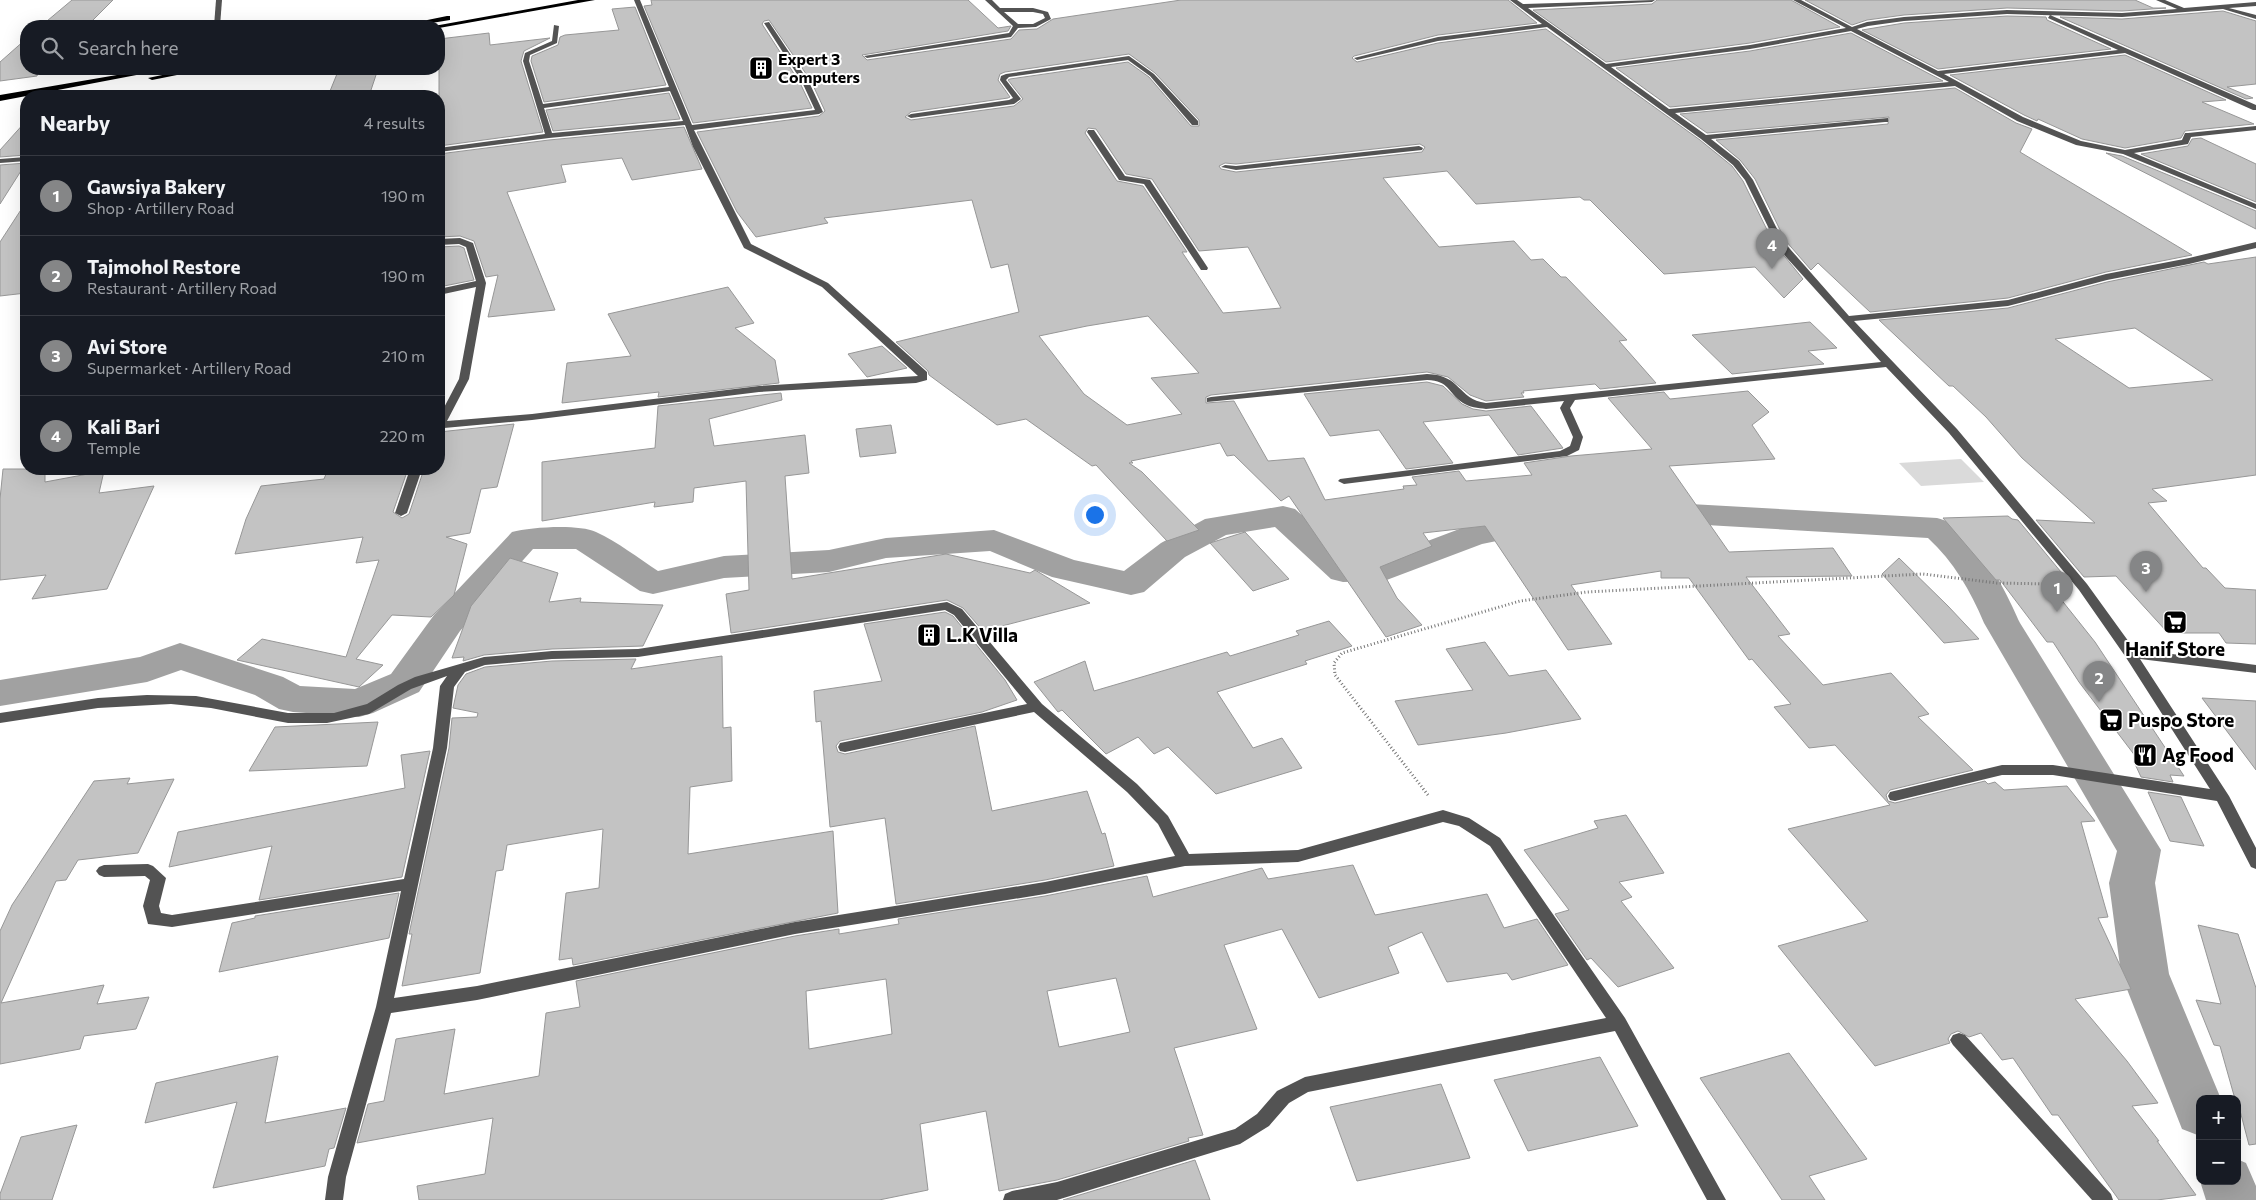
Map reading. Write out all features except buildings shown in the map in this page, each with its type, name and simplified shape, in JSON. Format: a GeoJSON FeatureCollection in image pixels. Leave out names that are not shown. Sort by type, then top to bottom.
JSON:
{"type":"FeatureCollection","features":[{"type":"Feature","properties":{"kind":"highway"},"geometry":{"type":"LineString","coordinates":[[436,20],[549,0]]}},
{"type":"Feature","properties":{"kind":"highway"},"geometry":{"type":"LineString","coordinates":[[445,25],[592,0]]}},
{"type":"Feature","properties":{"kind":"highway"},"geometry":{"type":"LineString","coordinates":[[45,90],[130,75]]}},
{"type":"Feature","properties":{"kind":"highway"},"geometry":{"type":"LineString","coordinates":[[81,90],[158,75]]}},
{"type":"Feature","properties":{"kind":"highway"},"geometry":{"type":"LineString","coordinates":[[0,98],[20,94]]}},
{"type":"Feature","properties":{"kind":"highway"},"geometry":{"type":"LineString","coordinates":[[0,105],[20,102]]}},
{"type":"Feature","properties":{"kind":"street"},"geometry":{"type":"LineString","coordinates":[[218,20],[220,0]]}},
{"type":"Feature","properties":{"kind":"street"},"geometry":{"type":"LineString","coordinates":[[445,425],[532,417],[759,389],[924,378],[923,374],[825,286],[747,246],[688,126],[637,0]]}},
{"type":"Feature","properties":{"kind":"street"},"geometry":{"type":"LineString","coordinates":[[988,0],[1016,26],[1034,26],[1048,19],[1046,14],[1033,10],[999,10]]}},
{"type":"Feature","properties":{"kind":"street"},"geometry":{"type":"LineString","coordinates":[[1513,0],[1704,137],[1736,163],[1749,180],[1779,241],[1789,255],[1888,364],[1954,431],[2083,587],[2130,653],[2222,796],[2256,864]]}},
{"type":"Feature","properties":{"kind":"street"},"geometry":{"type":"LineString","coordinates":[[1523,6],[1652,0]]}},
{"type":"Feature","properties":{"kind":"street"},"geometry":{"type":"LineString","coordinates":[[1796,0],[1938,73],[2020,119],[2064,138],[2125,152],[2256,207]]}},
{"type":"Feature","properties":{"kind":"street"},"geometry":{"type":"LineString","coordinates":[[2159,0],[2186,10]]}},
{"type":"Feature","properties":{"kind":"street"},"geometry":{"type":"LineString","coordinates":[[1605,66],[1750,48],[1852,29],[1867,24],[1904,19],[2007,12],[2122,15],[2256,4]]}},
{"type":"Feature","properties":{"kind":"street"},"geometry":{"type":"LineString","coordinates":[[2219,7],[2256,18]]}},
{"type":"Feature","properties":{"kind":"street"},"geometry":{"type":"LineString","coordinates":[[2044,14],[2123,51],[2256,108]]}},
{"type":"Feature","properties":{"kind":"street"},"geometry":{"type":"LineString","coordinates":[[445,149],[549,136],[688,126],[819,112],[819,107],[812,93],[767,23]]}},
{"type":"Feature","properties":{"kind":"street"},"geometry":{"type":"LineString","coordinates":[[1357,58],[1438,39],[1548,25]]}},
{"type":"Feature","properties":{"kind":"street"},"geometry":{"type":"LineString","coordinates":[[549,136],[526,60],[527,54],[555,42],[556,26]]}},
{"type":"Feature","properties":{"kind":"street"},"geometry":{"type":"LineString","coordinates":[[867,56],[1000,38],[1011,34],[1016,26]]}},
{"type":"Feature","properties":{"kind":"street"},"geometry":{"type":"LineString","coordinates":[[1938,73],[2123,51]]}},
{"type":"Feature","properties":{"kind":"street"},"geometry":{"type":"LineString","coordinates":[[911,116],[1011,102],[1016,99],[1003,80],[1003,77],[1008,75],[1129,58],[1152,75],[1195,123]]}},
{"type":"Feature","properties":{"kind":"street"},"geometry":{"type":"LineString","coordinates":[[1668,111],[1840,93],[1955,84]]}},
{"type":"Feature","properties":{"kind":"street"},"geometry":{"type":"LineString","coordinates":[[541,106],[674,88]]}},
{"type":"Feature","properties":{"kind":"street"},"geometry":{"type":"LineString","coordinates":[[1704,137],[1885,120]]}},
{"type":"Feature","properties":{"kind":"street"},"geometry":{"type":"LineString","coordinates":[[2125,152],[2185,142],[2188,135],[2256,128]]}},
{"type":"Feature","properties":{"kind":"street"},"geometry":{"type":"LineString","coordinates":[[1092,132],[1122,178],[1147,182],[1204,268]]}},
{"type":"Feature","properties":{"kind":"street"},"geometry":{"type":"LineString","coordinates":[[1225,167],[1236,168],[1419,148]]}},
{"type":"Feature","properties":{"kind":"street"},"geometry":{"type":"LineString","coordinates":[[0,161],[20,159]]}},
{"type":"Feature","properties":{"kind":"street"},"geometry":{"type":"LineString","coordinates":[[445,242],[460,241],[470,246],[481,283],[464,379],[445,415]]}},
{"type":"Feature","properties":{"kind":"street"},"geometry":{"type":"LineString","coordinates":[[1847,319],[2008,303],[2106,277],[2188,262],[2256,245]]}},
{"type":"Feature","properties":{"kind":"street"},"geometry":{"type":"LineString","coordinates":[[445,291],[481,283]]}},
{"type":"Feature","properties":{"kind":"street"},"geometry":{"type":"LineString","coordinates":[[1211,400],[1419,377],[1437,377],[1450,382],[1461,398],[1472,404],[1486,406],[1888,364]]}},
{"type":"Feature","properties":{"kind":"street"},"geometry":{"type":"LineString","coordinates":[[1344,481],[1563,454],[1576,448],[1578,438],[1565,408],[1572,397]]}},
{"type":"Feature","properties":{"kind":"street"},"geometry":{"type":"LineString","coordinates":[[401,513],[414,475]]}},
{"type":"Feature","properties":{"kind":"street"},"geometry":{"type":"LineString","coordinates":[[0,718],[84,704],[149,698],[197,701],[283,716],[318,719],[352,715],[376,705],[404,687],[432,674],[460,669],[484,661],[552,655],[647,652],[947,606],[958,612],[1037,707],[1132,788],[1163,820],[1185,860]]}},
{"type":"Feature","properties":{"kind":"street"},"geometry":{"type":"LineString","coordinates":[[2130,653],[2256,669]]}},
{"type":"Feature","properties":{"kind":"street"},"geometry":{"type":"LineString","coordinates":[[334,1200],[338,1177],[384,1007],[440,748],[447,686],[460,669]]}},
{"type":"Feature","properties":{"kind":"street"},"geometry":{"type":"LineString","coordinates":[[845,747],[1037,707]]}},
{"type":"Feature","properties":{"kind":"street"},"geometry":{"type":"LineString","coordinates":[[1895,796],[2002,770],[2053,770],[2222,796]]}},
{"type":"Feature","properties":{"kind":"street"},"geometry":{"type":"LineString","coordinates":[[384,1007],[542,980],[795,928],[1045,888],[1185,860],[1298,856],[1444,816],[1464,822],[1495,842],[1619,1024],[1717,1200]]}},
{"type":"Feature","properties":{"kind":"street"},"geometry":{"type":"LineString","coordinates":[[104,871],[148,870],[158,878],[151,906],[154,919],[172,921],[410,884]]}},
{"type":"Feature","properties":{"kind":"street"},"geometry":{"type":"LineString","coordinates":[[1012,1200],[1057,1190],[1240,1136],[1263,1120],[1283,1097],[1305,1085],[1619,1024]]}},
{"type":"Feature","properties":{"kind":"street"},"geometry":{"type":"LineString","coordinates":[[1959,1040],[2104,1200]]}},
{"type":"Feature","properties":{"kind":"path"},"geometry":{"type":"LineString","coordinates":[[1444,816],[1335,674],[1334,663],[1342,654],[1520,601],[1587,592],[1922,574],[1997,583],[2061,584],[2083,587]]}},
{"type":"Feature","properties":{"kind":"shaded area"},"geometry":{"type":"Polygon","coordinates":[[[1961,459],[1984,482],[1921,486],[1899,463],[1961,459]]]}},
{"type":"Feature","properties":{"kind":"waterway"},"geometry":{"type":"LineString","coordinates":[[1654,512],[1937,528],[1958,548],[1976,571],[2002,623],[2139,850],[2132,883],[2145,974],[2196,1102]]}},
{"type":"Feature","properties":{"kind":"waterway"},"geometry":{"type":"LineString","coordinates":[[0,693],[147,669],[180,656],[269,686],[293,699],[359,703],[405,683],[447,623],[524,539],[583,539],[653,583],[724,567],[829,561],[886,548],[994,540],[1064,569],[1131,584],[1173,550],[1217,526],[1283,516],[1343,571],[1384,570],[1474,535],[1539,523]]}},
{"type":"Feature","properties":{"kind":"waterway"},"geometry":{"type":"LineString","coordinates":[[2228,1185],[2233,1200]]}},
{"type":"Feature","properties":{"kind":"place","name":"Expert 3 Computers"},"geometry":{"type":"Point","coordinates":[761,68]}},
{"type":"Feature","properties":{"kind":"place","name":"Kali Bari"},"geometry":{"type":"Point","coordinates":[1772,269]}},
{"type":"Feature","properties":{"kind":"place","name":"Avi Store"},"geometry":{"type":"Point","coordinates":[2146,592]}},
{"type":"Feature","properties":{"kind":"place","name":"Gawsiya Bakery"},"geometry":{"type":"Point","coordinates":[2057,612]}},
{"type":"Feature","properties":{"kind":"place","name":"Hanif Store"},"geometry":{"type":"Point","coordinates":[2175,622]}},
{"type":"Feature","properties":{"kind":"place","name":"L.K Villa"},"geometry":{"type":"Point","coordinates":[929,635]}},
{"type":"Feature","properties":{"kind":"place","name":"Tajmohol Restore"},"geometry":{"type":"Point","coordinates":[2099,702]}},
{"type":"Feature","properties":{"kind":"place","name":"Puspo Store"},"geometry":{"type":"Point","coordinates":[2111,720]}},
{"type":"Feature","properties":{"kind":"place","name":"Ag Food"},"geometry":{"type":"Point","coordinates":[2145,755]}}]}
